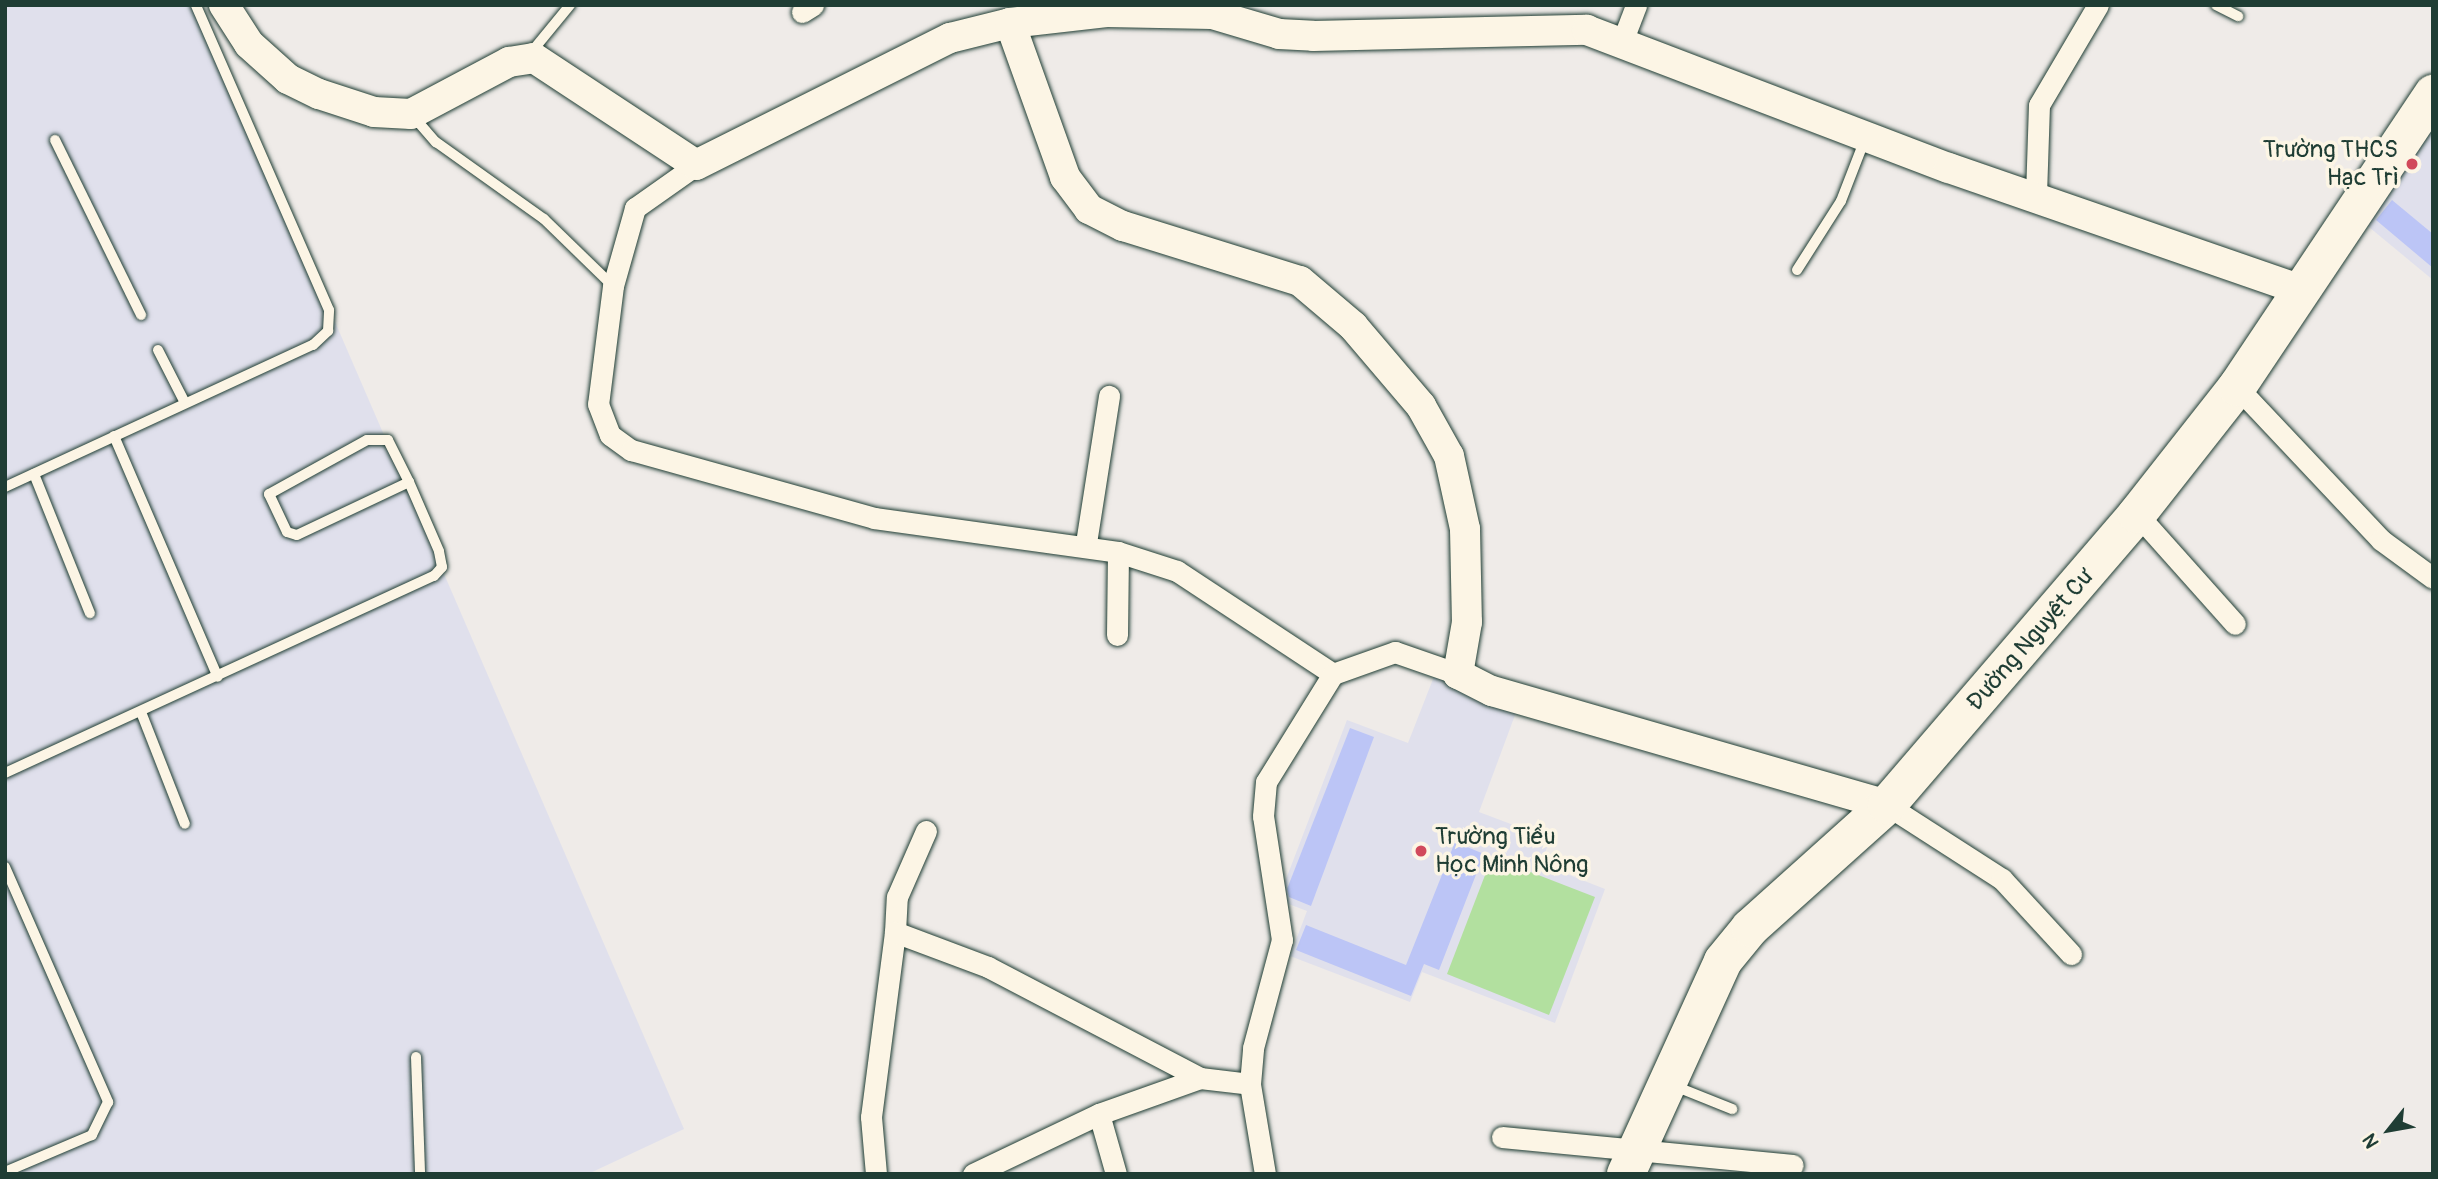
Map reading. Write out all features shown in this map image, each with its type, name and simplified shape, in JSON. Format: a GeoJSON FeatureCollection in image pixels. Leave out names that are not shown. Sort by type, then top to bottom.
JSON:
{"type":"FeatureCollection","features":[{"type":"Feature","properties":{"kind":"highway","name":"Đường Nguyệt Cư"},"geometry":{"type":"LineString","coordinates":[[1630,1164],[1663,1082],[1706,990],[1750,928],[1887,805],[2137,514],[2237,387],[2433,94]]}},
{"type":"Feature","properties":{"kind":"street"},"geometry":{"type":"LineString","coordinates":[[224,5],[249,44],[288,79],[374,112],[411,114],[528,57],[541,60],[696,165]]}},
{"type":"Feature","properties":{"kind":"street"},"geometry":{"type":"LineString","coordinates":[[1622,42],[1636,5]]}},
{"type":"Feature","properties":{"kind":"street"},"geometry":{"type":"LineString","coordinates":[[2036,195],[2039,104],[2098,5]]}},
{"type":"Feature","properties":{"kind":"street"},"geometry":{"type":"LineString","coordinates":[[1008,14],[1065,177],[1089,209],[1123,226],[1300,281],[1353,326],[1421,406],[1449,456],[1465,529],[1467,622],[1458,674]]}},
{"type":"Feature","properties":{"kind":"street"},"geometry":{"type":"LineString","coordinates":[[1333,674],[1177,571],[1118,552],[1086,543],[874,517],[631,450],[610,435],[597,404],[613,286],[635,208],[696,165],[950,38],[1008,14],[1212,14],[1279,34],[1587,30],[1866,136],[2302,290]]}},
{"type":"Feature","properties":{"kind":"street"},"geometry":{"type":"LineString","coordinates":[[2237,387],[2381,540],[2433,578]]}},
{"type":"Feature","properties":{"kind":"street"},"geometry":{"type":"LineString","coordinates":[[1086,543],[1109,396]]}},
{"type":"Feature","properties":{"kind":"street"},"geometry":{"type":"LineString","coordinates":[[2137,514],[2235,624]]}},
{"type":"Feature","properties":{"kind":"street"},"geometry":{"type":"LineString","coordinates":[[1117,635],[1118,552]]}},
{"type":"Feature","properties":{"kind":"street"},"geometry":{"type":"LineString","coordinates":[[1265,1174],[1250,1084],[1254,1033],[1282,940],[1263,816],[1266,782],[1333,674],[1395,652],[1458,674],[1492,691],[1887,805],[2002,879],[2071,954]]}},
{"type":"Feature","properties":{"kind":"street"},"geometry":{"type":"LineString","coordinates":[[876,1174],[871,1117],[895,932],[897,897],[926,831]]}},
{"type":"Feature","properties":{"kind":"street"},"geometry":{"type":"LineString","coordinates":[[895,932],[988,967],[1200,1078],[1250,1084]]}},
{"type":"Feature","properties":{"kind":"street"},"geometry":{"type":"LineString","coordinates":[[973,1174],[1099,1114],[1200,1078]]}},
{"type":"Feature","properties":{"kind":"street"},"geometry":{"type":"LineString","coordinates":[[1099,1114],[1116,1174]]}},
{"type":"Feature","properties":{"kind":"street"},"geometry":{"type":"LineString","coordinates":[[1502,1137],[1630,1164],[1793,1165]]}},
{"type":"Feature","properties":{"kind":"lane"},"geometry":{"type":"LineString","coordinates":[[5,487],[313,345],[328,331],[329,310],[196,5]]}},
{"type":"Feature","properties":{"kind":"lane"},"geometry":{"type":"LineString","coordinates":[[528,57],[570,5]]}},
{"type":"Feature","properties":{"kind":"lane"},"geometry":{"type":"LineString","coordinates":[[2216,5],[2238,16]]}},
{"type":"Feature","properties":{"kind":"lane"},"geometry":{"type":"LineString","coordinates":[[411,114],[436,142],[544,219],[613,286]]}},
{"type":"Feature","properties":{"kind":"lane"},"geometry":{"type":"LineString","coordinates":[[1797,270],[1841,201],[1866,136]]}},
{"type":"Feature","properties":{"kind":"lane"},"geometry":{"type":"LineString","coordinates":[[55,140],[141,315]]}},
{"type":"Feature","properties":{"kind":"lane"},"geometry":{"type":"LineString","coordinates":[[158,350],[185,403]]}},
{"type":"Feature","properties":{"kind":"lane"},"geometry":{"type":"LineString","coordinates":[[114,436],[218,677]]}},
{"type":"Feature","properties":{"kind":"lane"},"geometry":{"type":"LineString","coordinates":[[5,773],[433,576],[442,567],[439,551],[409,482],[387,440],[378,436],[269,494],[287,532],[297,535],[409,482]]}},
{"type":"Feature","properties":{"kind":"lane"},"geometry":{"type":"LineString","coordinates":[[34,474],[90,613]]}},
{"type":"Feature","properties":{"kind":"lane"},"geometry":{"type":"LineString","coordinates":[[141,712],[185,824]]}},
{"type":"Feature","properties":{"kind":"lane"},"geometry":{"type":"LineString","coordinates":[[5,867],[108,1102],[92,1135],[6,1169]]}},
{"type":"Feature","properties":{"kind":"lane"},"geometry":{"type":"LineString","coordinates":[[416,1057],[420,1174]]}},
{"type":"Feature","properties":{"kind":"lane"},"geometry":{"type":"LineString","coordinates":[[1663,1082],[1732,1109]]}},
{"type":"Feature","properties":{"kind":"shaded area"},"geometry":{"type":"Polygon","coordinates":[[[5,5],[198,5],[684,1129],[588,1174],[5,1174],[5,5]]]}},
{"type":"Feature","properties":{"kind":"shaded area","name":"Trường THCS Hạc Trì"},"geometry":{"type":"Polygon","coordinates":[[[2433,115],[2433,280],[2352,213],[2433,115]]]}},
{"type":"Feature","properties":{"kind":"shaded area","name":"Trường Tiểu Học Minh Nông"},"geometry":{"type":"Polygon","coordinates":[[[1435,674],[1518,707],[1479,812],[1550,839],[1541,864],[1605,889],[1555,1023],[1422,972],[1410,1002],[1290,956],[1307,911],[1278,900],[1347,720],[1408,743],[1435,674]]]}},
{"type":"Feature","properties":{"kind":"green space"},"geometry":{"type":"Polygon","coordinates":[[[1492,857],[1595,897],[1549,1015],[1447,974],[1492,857]]]}},
{"type":"Feature","properties":{"kind":"building"},"geometry":{"type":"Polygon","coordinates":[[[2392,200],[2433,234],[2433,268],[2376,220],[2392,200]]]}},
{"type":"Feature","properties":{"kind":"building"},"geometry":{"type":"Polygon","coordinates":[[[1350,728],[1374,737],[1311,906],[1289,897],[1287,889],[1350,728]]]}},
{"type":"Feature","properties":{"kind":"building"},"geometry":{"type":"Polygon","coordinates":[[[1455,842],[1484,854],[1439,970],[1424,964],[1411,996],[1296,950],[1306,925],[1406,965],[1455,842]]]}},
{"type":"Feature","properties":{"kind":"place","name":"Trường THCS Hạc Trì"},"geometry":{"type":"Point","coordinates":[2412,164]}},
{"type":"Feature","properties":{"kind":"place","name":"Trường Tiểu Học Minh Nông"},"geometry":{"type":"Point","coordinates":[1421,851]}}]}
